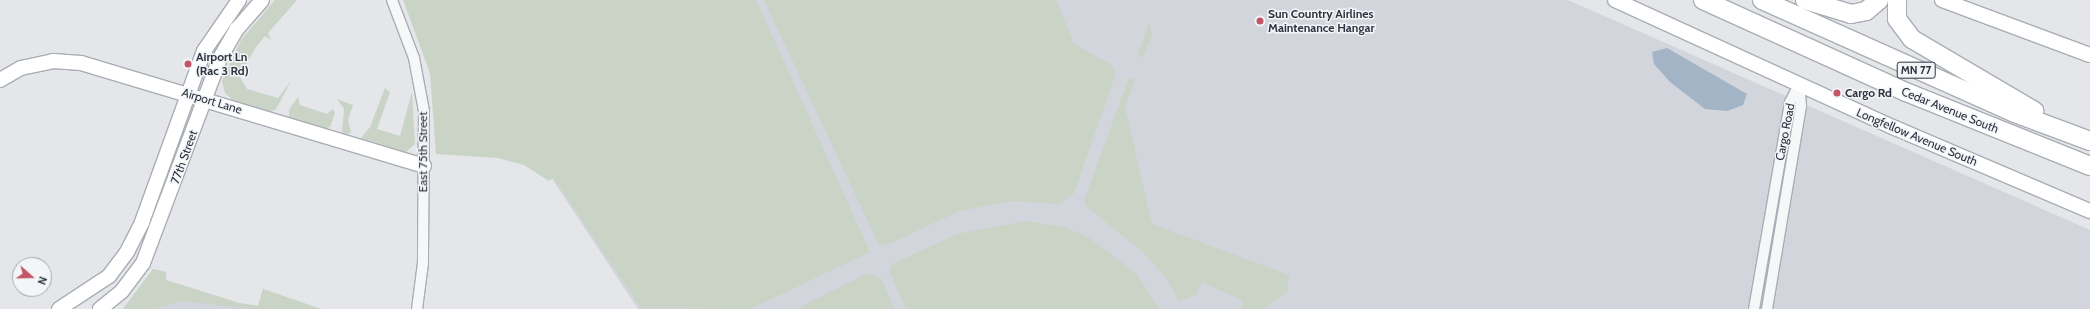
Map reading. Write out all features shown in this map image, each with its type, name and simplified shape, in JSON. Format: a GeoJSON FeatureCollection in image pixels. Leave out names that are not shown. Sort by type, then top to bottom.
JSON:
{"type":"FeatureCollection","features":[{"type":"Feature","properties":{"kind":"highway","name":"Cedar Avenue South"},"geometry":{"type":"LineString","coordinates":[[1703,0],[1906,92],[2090,166]]}},
{"type":"Feature","properties":{"kind":"highway","name":"Cedar Avenue South"},"geometry":{"type":"LineString","coordinates":[[1762,0],[2015,114],[2090,141]]}},
{"type":"Feature","properties":{"kind":"highway"},"geometry":{"type":"LineString","coordinates":[[1804,0],[1851,14],[1866,11],[1879,0]]}},
{"type":"Feature","properties":{"kind":"highway"},"geometry":{"type":"LineString","coordinates":[[1897,0],[1898,19],[1912,39],[2073,134]]}},
{"type":"Feature","properties":{"kind":"street","name":"77th Street"},"geometry":{"type":"LineString","coordinates":[[59,309],[85,295],[109,276],[138,232],[209,40],[239,0]]}},
{"type":"Feature","properties":{"kind":"street","name":"77th Street"},"geometry":{"type":"LineString","coordinates":[[100,309],[122,291],[143,263],[225,49],[262,0]]}},
{"type":"Feature","properties":{"kind":"street","name":"East 75th Street"},"geometry":{"type":"LineString","coordinates":[[392,0],[406,34],[420,81],[424,166],[423,263],[417,309]]}},
{"type":"Feature","properties":{"kind":"street","name":"Longfellow Avenue South"},"geometry":{"type":"LineString","coordinates":[[1615,0],[1799,85],[2090,211]]}},
{"type":"Feature","properties":{"kind":"street"},"geometry":{"type":"LineString","coordinates":[[1942,0],[2090,55]]}},
{"type":"Feature","properties":{"kind":"street","name":"Airport Lane"},"geometry":{"type":"LineString","coordinates":[[0,80],[21,68],[53,61],[81,63],[424,166]]}},
{"type":"Feature","properties":{"kind":"street","name":"Cargo Road"},"geometry":{"type":"LineString","coordinates":[[1754,309],[1790,102],[1799,85]]}},
{"type":"Feature","properties":{"kind":"street","name":"Cargo Road"},"geometry":{"type":"LineString","coordinates":[[1767,309],[1801,106],[1799,85]]}},
{"type":"Feature","properties":{"kind":"shaded area"},"geometry":{"type":"Polygon","coordinates":[[[275,0],[297,0],[268,33],[271,40],[265,36],[256,47],[239,76],[247,89],[278,98],[291,81],[276,109],[271,112],[234,101],[225,93],[222,81],[241,40],[275,0]]]}},
{"type":"Feature","properties":{"kind":"shaded area"},"geometry":{"type":"Polygon","coordinates":[[[403,0],[756,0],[870,252],[750,309],[641,308],[553,178],[549,181],[524,165],[498,158],[436,154],[430,73],[403,0]]]}},
{"type":"Feature","properties":{"kind":"shaded area"},"geometry":{"type":"Polygon","coordinates":[[[434,0],[1568,0],[2090,230],[2090,309],[638,309],[434,0]]]}},
{"type":"Feature","properties":{"kind":"shaded area"},"geometry":{"type":"Polygon","coordinates":[[[764,0],[1056,0],[1074,44],[1110,64],[1116,73],[1074,193],[1060,204],[1013,201],[959,211],[889,244],[879,245],[764,0]]]}},
{"type":"Feature","properties":{"kind":"shaded area"},"geometry":{"type":"Polygon","coordinates":[[[1149,22],[1152,35],[1143,57],[1138,56],[1149,22]]]}},
{"type":"Feature","properties":{"kind":"shaded area"},"geometry":{"type":"Polygon","coordinates":[[[1129,78],[1135,79],[1125,107],[1152,224],[1289,275],[1287,292],[1262,309],[1241,309],[1243,301],[1202,282],[1196,295],[1179,301],[1166,278],[1143,252],[1087,207],[1084,201],[1129,78]]]}},
{"type":"Feature","properties":{"kind":"shaded area"},"geometry":{"type":"Polygon","coordinates":[[[385,88],[390,92],[377,129],[400,136],[412,92],[415,144],[406,152],[361,138],[370,127],[385,88]]]}},
{"type":"Feature","properties":{"kind":"shaded area"},"geometry":{"type":"Polygon","coordinates":[[[298,97],[300,105],[327,114],[333,109],[335,113],[330,127],[324,129],[289,117],[289,110],[298,97]]]}},
{"type":"Feature","properties":{"kind":"shaded area"},"geometry":{"type":"Polygon","coordinates":[[[337,99],[353,105],[348,120],[351,132],[347,135],[342,132],[344,109],[337,99]]]}},
{"type":"Feature","properties":{"kind":"shaded area"},"geometry":{"type":"Polygon","coordinates":[[[1027,221],[1067,228],[1091,239],[1136,273],[1159,309],[906,309],[889,270],[891,265],[957,234],[1027,221]]]}},
{"type":"Feature","properties":{"kind":"shaded area"},"geometry":{"type":"Polygon","coordinates":[[[153,269],[166,272],[166,280],[239,303],[258,306],[263,289],[321,309],[123,309],[153,269]]]}},
{"type":"Feature","properties":{"kind":"shaded area"},"geometry":{"type":"Polygon","coordinates":[[[153,269],[166,272],[166,280],[239,303],[258,306],[263,289],[321,309],[250,309],[184,301],[152,309],[123,309],[153,269]]]}},
{"type":"Feature","properties":{"kind":"shaded area"},"geometry":{"type":"Polygon","coordinates":[[[868,273],[882,279],[894,309],[796,309],[868,273]]]}},
{"type":"Feature","properties":{"kind":"water"},"geometry":{"type":"Polygon","coordinates":[[[1667,48],[1747,94],[1743,105],[1727,111],[1705,109],[1670,82],[1654,64],[1652,52],[1667,48]]]}},
{"type":"Feature","properties":{"kind":"place","name":"Sun Country Airlines Maintenance Hangar"},"geometry":{"type":"Point","coordinates":[1260,21]}},
{"type":"Feature","properties":{"kind":"place","name":"Airport Ln (Rac 3 Rd)"},"geometry":{"type":"Point","coordinates":[188,64]}},
{"type":"Feature","properties":{"kind":"place","name":"Cargo Rd"},"geometry":{"type":"Point","coordinates":[1837,93]}}]}
